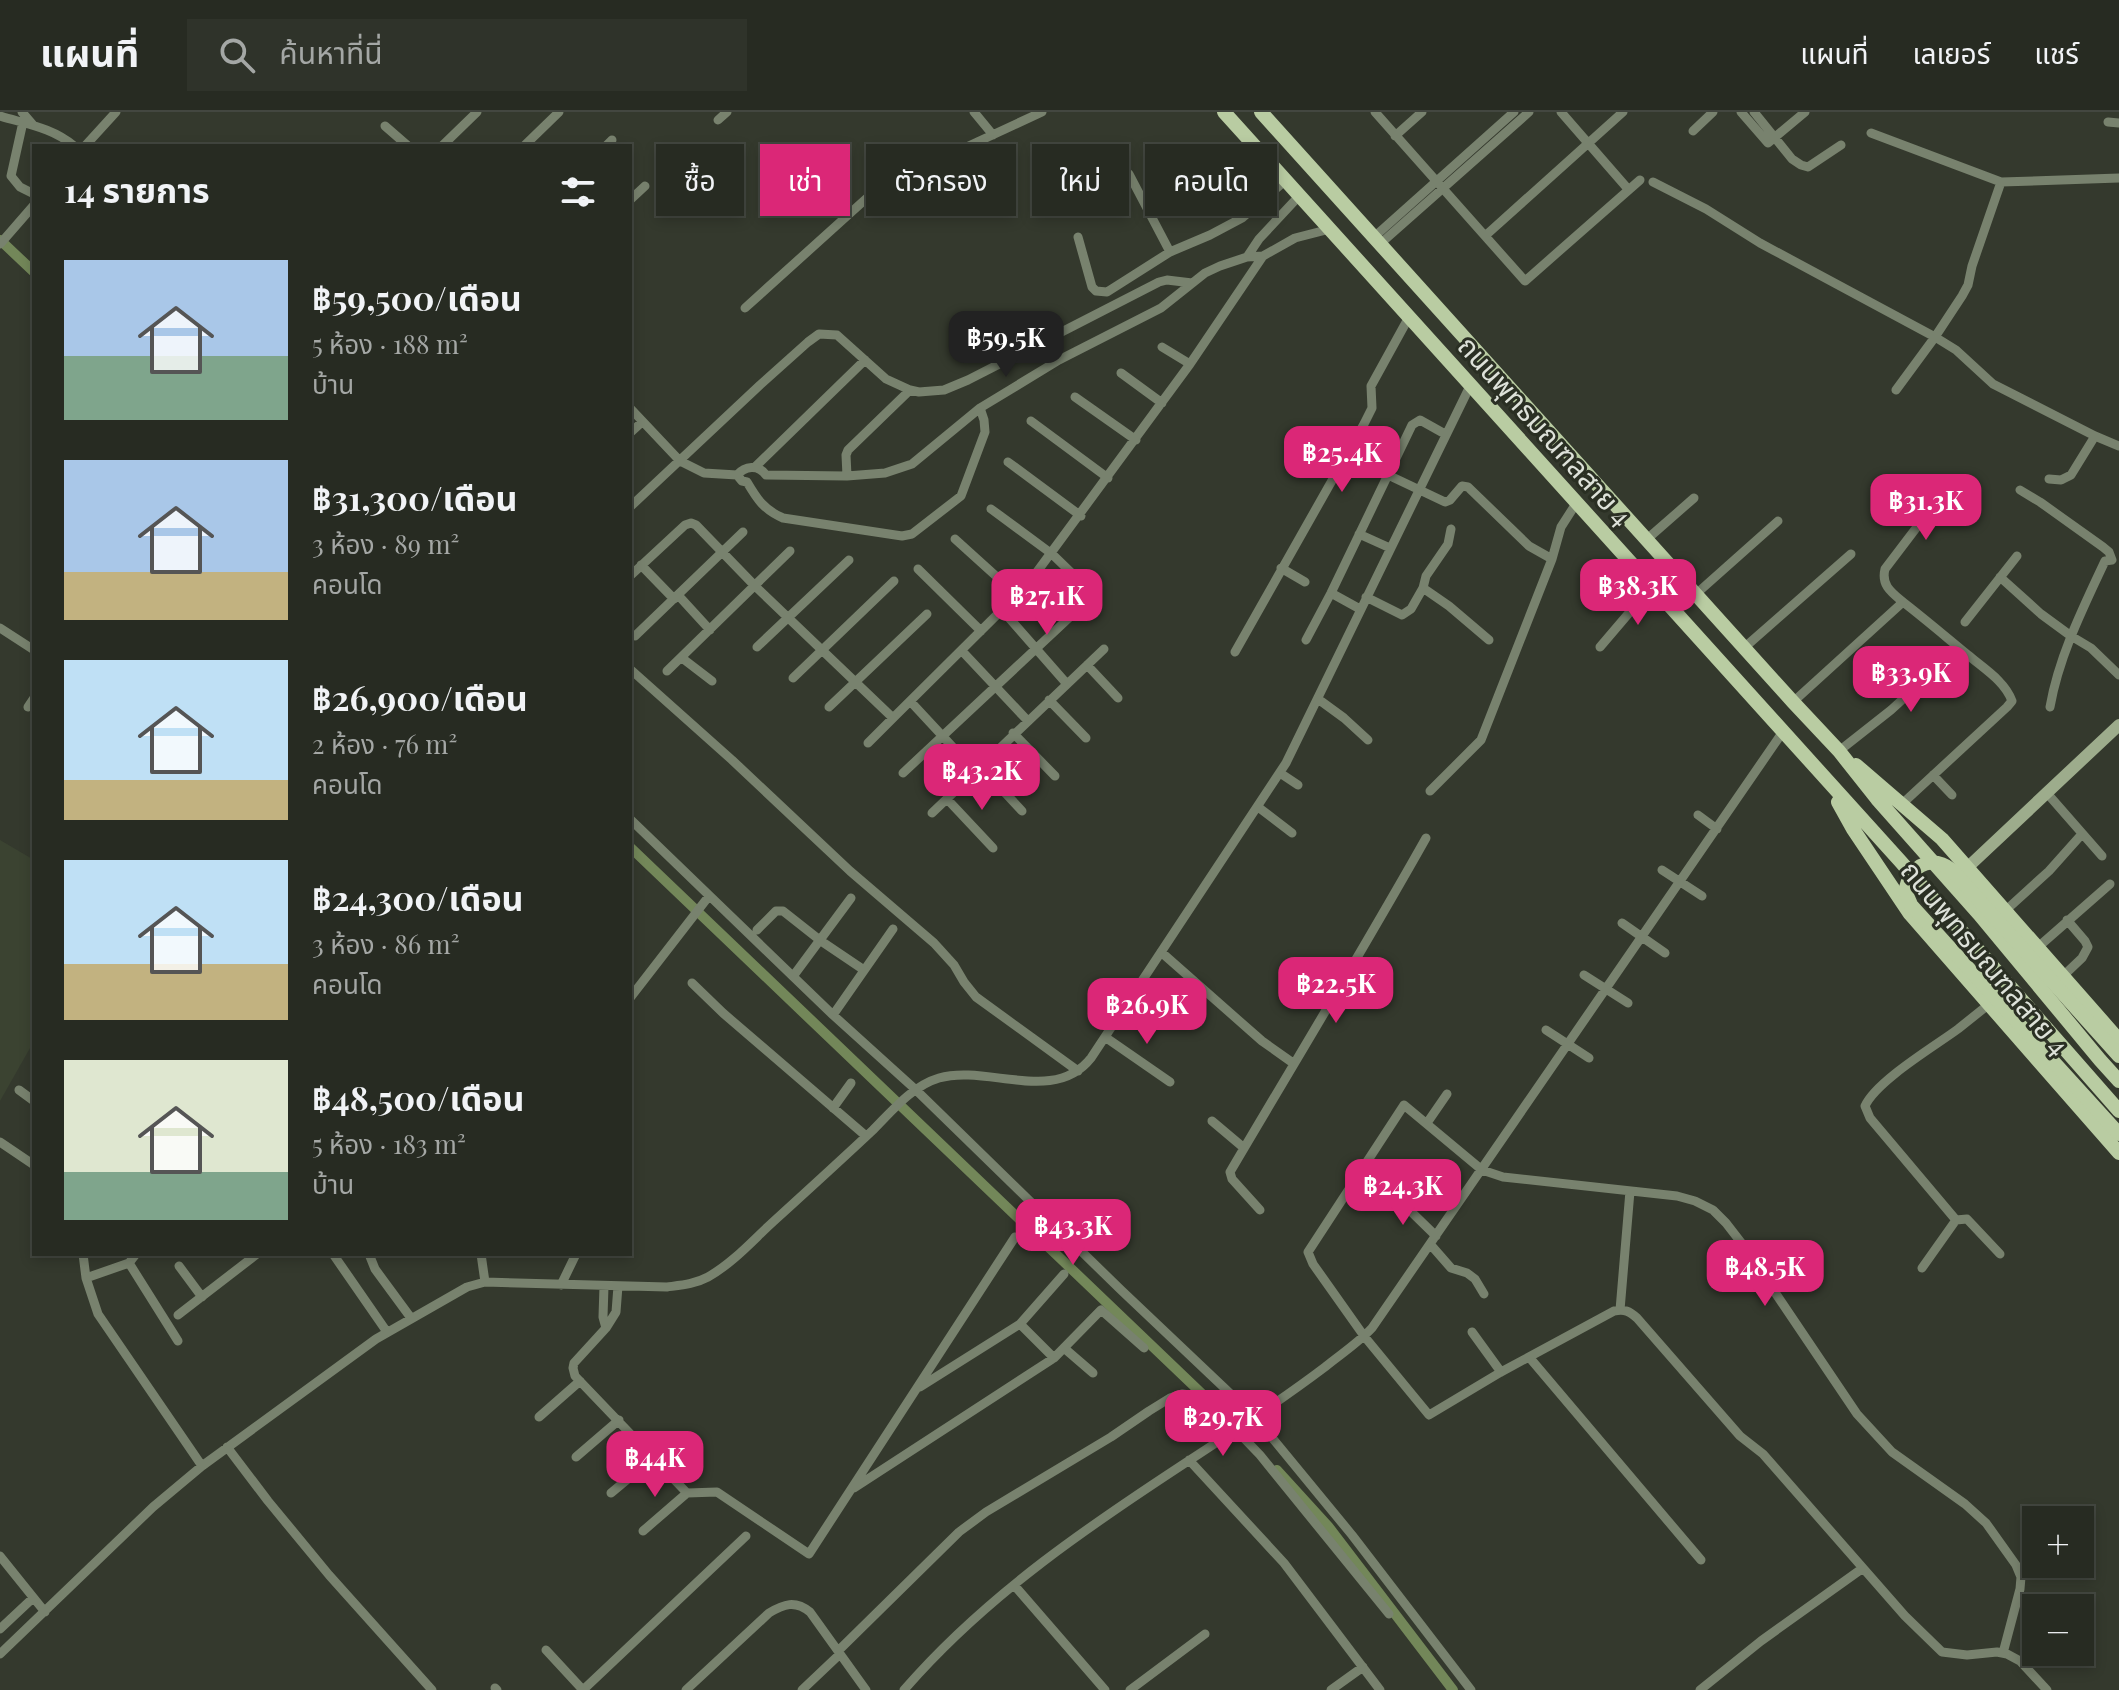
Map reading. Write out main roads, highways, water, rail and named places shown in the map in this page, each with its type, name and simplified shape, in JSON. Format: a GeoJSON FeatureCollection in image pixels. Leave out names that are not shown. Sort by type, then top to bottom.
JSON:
{"type":"FeatureCollection","features":[{"type":"Feature","properties":{"kind":"main road","name":"ถนนพุทธมณฑลสาย 4"},"geometry":{"type":"LineString","coordinates":[[1224,112],[1253,144]]}},
{"type":"Feature","properties":{"kind":"main road","name":"ถนนพุทธมณฑลสาย 4"},"geometry":{"type":"LineString","coordinates":[[1270,122],[1841,753],[2119,1081]]}},
{"type":"Feature","properties":{"kind":"main road"},"geometry":{"type":"LineString","coordinates":[[1270,122],[1272,144]]}},
{"type":"Feature","properties":{"kind":"main road","name":"ถนนพุทธมณฑลสาย 4"},"geometry":{"type":"LineString","coordinates":[[1277,169],[1931,896],[2119,1111]]}},
{"type":"Feature","properties":{"kind":"main road","name":"ถนนพุทธมณฑลสาย 4"},"geometry":{"type":"LineString","coordinates":[[1841,753],[1935,832],[2119,1040]]}},
{"type":"Feature","properties":{"kind":"main road","name":"ถนนพุทธมณฑลสาย 4"},"geometry":{"type":"LineString","coordinates":[[1829,784],[1853,829],[1910,914],[2119,1153]]}},
{"type":"Feature","properties":{"kind":"main road"},"geometry":{"type":"LineString","coordinates":[[2119,1056],[1952,870],[1944,864],[1926,862],[1915,870],[1909,878],[1906,892],[1911,905],[2119,1134]]}},
{"type":"Feature","properties":{"kind":"waterway"},"geometry":{"type":"LineString","coordinates":[[0,240],[32,270]]}},
{"type":"Feature","properties":{"kind":"waterway"},"geometry":{"type":"LineString","coordinates":[[632,849],[1242,1432]]}},
{"type":"Feature","properties":{"kind":"waterway"},"geometry":{"type":"LineString","coordinates":[[1277,1470],[1328,1526],[1453,1690]]}}]}
